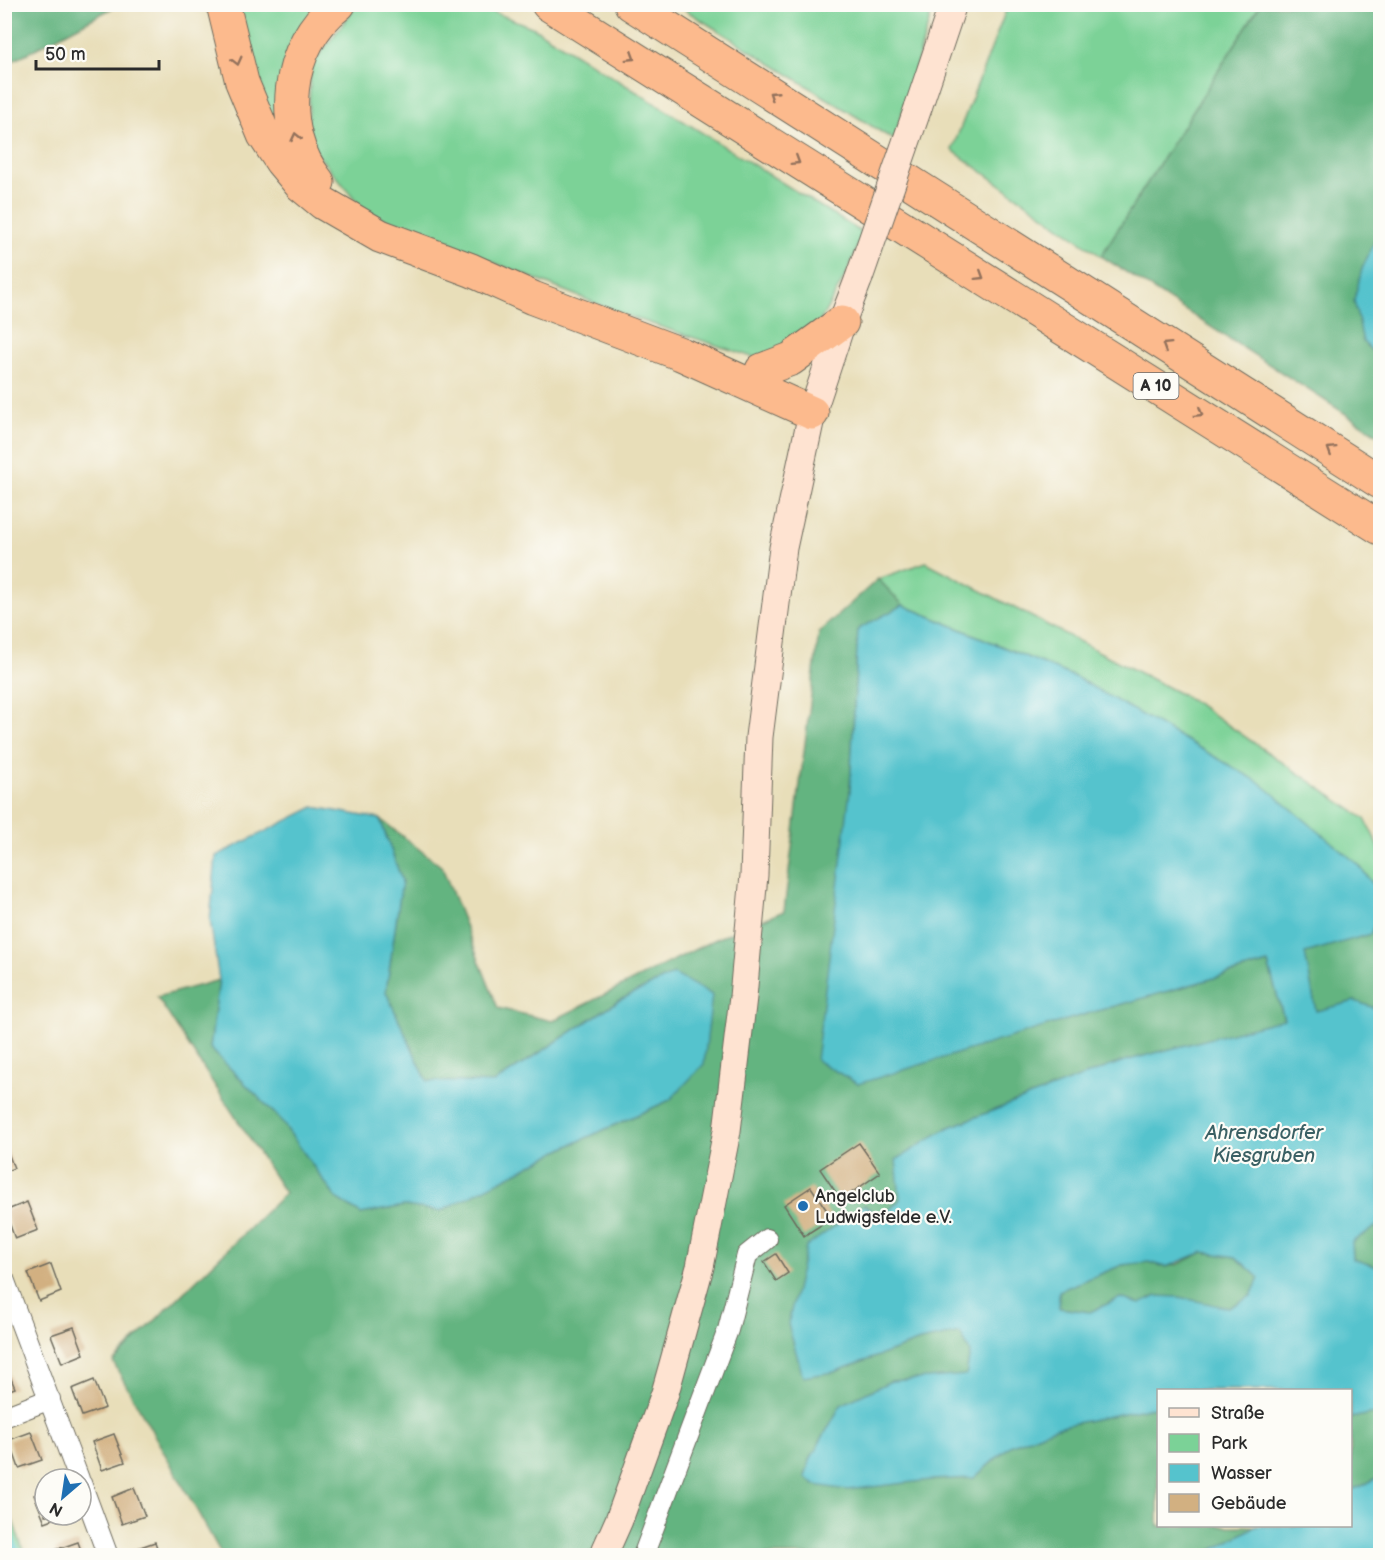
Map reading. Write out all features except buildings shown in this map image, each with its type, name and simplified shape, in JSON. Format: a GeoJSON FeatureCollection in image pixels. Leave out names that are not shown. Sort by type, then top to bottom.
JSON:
{"type":"FeatureCollection","features":[{"type":"Feature","properties":{"kind":"highway"},"geometry":{"type":"LineString","coordinates":[[223,4],[242,82],[264,135],[281,161],[301,185],[323,203],[380,236],[471,270],[533,298],[815,404]]}},
{"type":"Feature","properties":{"kind":"highway"},"geometry":{"type":"LineString","coordinates":[[339,4],[329,12],[310,36],[302,53],[292,87],[292,117],[297,143],[308,169],[350,220]]}},
{"type":"Feature","properties":{"kind":"highway"},"geometry":{"type":"LineString","coordinates":[[532,4],[582,26]]}},
{"type":"Feature","properties":{"kind":"highway","name":"A 10"},"geometry":{"type":"LineString","coordinates":[[548,4],[1380,528]]}},
{"type":"Feature","properties":{"kind":"highway","name":"A 10"},"geometry":{"type":"LineString","coordinates":[[631,4],[1380,482]]}},
{"type":"Feature","properties":{"kind":"highway"},"geometry":{"type":"LineString","coordinates":[[681,354],[743,369],[762,370],[791,359],[842,322]]}},
{"type":"Feature","properties":{"kind":"highway"},"geometry":{"type":"LineString","coordinates":[[762,370],[815,404]]}},
{"type":"Feature","properties":{"kind":"main road"},"geometry":{"type":"LineString","coordinates":[[603,1556],[619,1520],[665,1393],[700,1267],[727,1131],[743,997],[754,875],[759,737],[783,548],[815,404],[953,4]]}},
{"type":"Feature","properties":{"kind":"street"},"geometry":{"type":"LineString","coordinates":[[643,1556],[728,1330],[747,1255],[767,1239]]}},
{"type":"Feature","properties":{"kind":"street"},"geometry":{"type":"LineString","coordinates":[[4,1279],[75,1467]]}},
{"type":"Feature","properties":{"kind":"street"},"geometry":{"type":"LineString","coordinates":[[4,1417],[50,1400]]}},
{"type":"Feature","properties":{"kind":"street"},"geometry":{"type":"LineString","coordinates":[[93,1516],[108,1556]]}},
{"type":"Feature","properties":{"kind":"green space"},"geometry":{"type":"Polygon","coordinates":[[[5,4],[118,4],[118,5],[5,65],[5,4]]]}},
{"type":"Feature","properties":{"kind":"green space"},"geometry":{"type":"Polygon","coordinates":[[[231,5],[326,5],[282,127],[266,125],[231,5]]]}},
{"type":"Feature","properties":{"kind":"green space"},"geometry":{"type":"Polygon","coordinates":[[[357,5],[476,5],[534,28],[863,233],[848,271],[814,332],[764,361],[625,315],[365,211],[307,142],[311,66],[357,5]]]}},
{"type":"Feature","properties":{"kind":"green space"},"geometry":{"type":"Polygon","coordinates":[[[677,5],[934,5],[894,140],[677,5]]]}},
{"type":"Feature","properties":{"kind":"green space"},"geometry":{"type":"Polygon","coordinates":[[[1008,5],[1260,5],[1101,256],[952,150],[1008,5]]]}},
{"type":"Feature","properties":{"kind":"green space"},"geometry":{"type":"Polygon","coordinates":[[[1260,5],[1380,5],[1380,230],[1362,269],[1363,342],[1380,359],[1380,436],[1101,256],[1260,5]]]}},
{"type":"Feature","properties":{"kind":"green space"},"geometry":{"type":"Polygon","coordinates":[[[926,562],[1190,699],[1365,819],[1380,849],[1380,894],[1359,865],[1077,678],[903,605],[878,579],[926,562]]]}},
{"type":"Feature","properties":{"kind":"green space"},"geometry":{"type":"Polygon","coordinates":[[[878,579],[903,605],[858,630],[850,791],[1083,1015],[1268,963],[1284,1020],[1121,1062],[947,1128],[900,1199],[882,1218],[864,1205],[834,1372],[920,1341],[960,1333],[970,1352],[966,1376],[891,1381],[841,1405],[811,1458],[805,1476],[931,1480],[974,1478],[1010,1446],[1057,1427],[1157,1406],[1157,1527],[1254,1527],[1204,1555],[222,1555],[113,1362],[285,1193],[157,997],[219,980],[210,1048],[280,1119],[336,1198],[361,1214],[404,1206],[441,1211],[566,1147],[670,1100],[674,974],[618,1001],[494,1083],[427,1081],[386,992],[402,881],[380,819],[442,867],[498,1008],[552,1021],[718,938],[784,911],[819,632],[878,579]]]}},
{"type":"Feature","properties":{"kind":"green space"},"geometry":{"type":"Polygon","coordinates":[[[1380,907],[1380,1010],[1355,1001],[1316,1012],[1304,953],[1371,934],[1380,907]]]}},
{"type":"Feature","properties":{"kind":"green space"},"geometry":{"type":"Polygon","coordinates":[[[1380,1224],[1380,1266],[1377,1267],[1353,1259],[1352,1242],[1380,1224]]]}},
{"type":"Feature","properties":{"kind":"green space"},"geometry":{"type":"Polygon","coordinates":[[[1203,1252],[1236,1257],[1259,1278],[1251,1296],[1229,1308],[1157,1296],[1140,1304],[1120,1298],[1090,1312],[1058,1308],[1059,1291],[1122,1265],[1149,1262],[1166,1267],[1179,1264],[1203,1252]]]}},
{"type":"Feature","properties":{"kind":"green space"},"geometry":{"type":"Polygon","coordinates":[[[1380,1412],[1380,1476],[1352,1490],[1352,1418],[1380,1412]]]}},
{"type":"Feature","properties":{"kind":"green space"},"geometry":{"type":"Polygon","coordinates":[[[5,1499],[25,1555],[5,1555],[5,1499]]]}},
{"type":"Feature","properties":{"kind":"water"},"geometry":{"type":"Polygon","coordinates":[[[1380,230],[1380,359],[1363,342],[1354,300],[1362,269],[1380,230]]]}},
{"type":"Feature","properties":{"kind":"water","name":"Ahrensdorfer Kiesgruben"},"geometry":{"type":"Polygon","coordinates":[[[903,605],[1077,678],[1259,782],[1359,865],[1380,894],[1380,907],[1371,934],[1305,953],[1316,1011],[1355,1001],[1380,1010],[1380,1224],[1352,1242],[1353,1259],[1380,1266],[1380,1412],[1352,1418],[1352,1389],[1157,1389],[1157,1406],[1057,1427],[1010,1446],[974,1478],[931,1480],[847,1490],[815,1485],[805,1477],[811,1458],[841,1405],[891,1381],[966,1375],[970,1352],[960,1333],[920,1341],[834,1372],[803,1377],[788,1324],[806,1247],[864,1205],[882,1218],[900,1199],[896,1160],[947,1128],[1121,1062],[1284,1019],[1268,963],[1083,1015],[858,1084],[816,1060],[850,791],[858,629],[903,605]],[[1203,1252],[1166,1267],[1149,1262],[1122,1265],[1059,1291],[1059,1308],[1090,1312],[1120,1298],[1140,1304],[1157,1296],[1179,1297],[1229,1308],[1251,1296],[1259,1278],[1236,1257],[1203,1252]]]}},
{"type":"Feature","properties":{"kind":"water"},"geometry":{"type":"Polygon","coordinates":[[[314,807],[380,819],[402,881],[386,992],[427,1081],[494,1083],[618,1001],[674,974],[712,995],[704,1064],[670,1100],[566,1147],[441,1211],[404,1206],[361,1214],[336,1198],[280,1119],[210,1048],[219,980],[210,920],[216,856],[314,807]]]}},
{"type":"Feature","properties":{"kind":"water"},"geometry":{"type":"Polygon","coordinates":[[[1380,1476],[1380,1555],[1204,1555],[1254,1527],[1352,1527],[1352,1490],[1380,1476]]]}},
{"type":"Feature","properties":{"kind":"waterway"},"geometry":{"type":"LineString","coordinates":[[4,1519],[19,1556]]}},
{"type":"Feature","properties":{"kind":"place","name":"Angelclub Ludwigsfelde e.V."},"geometry":{"type":"Point","coordinates":[803,1206]}}]}
